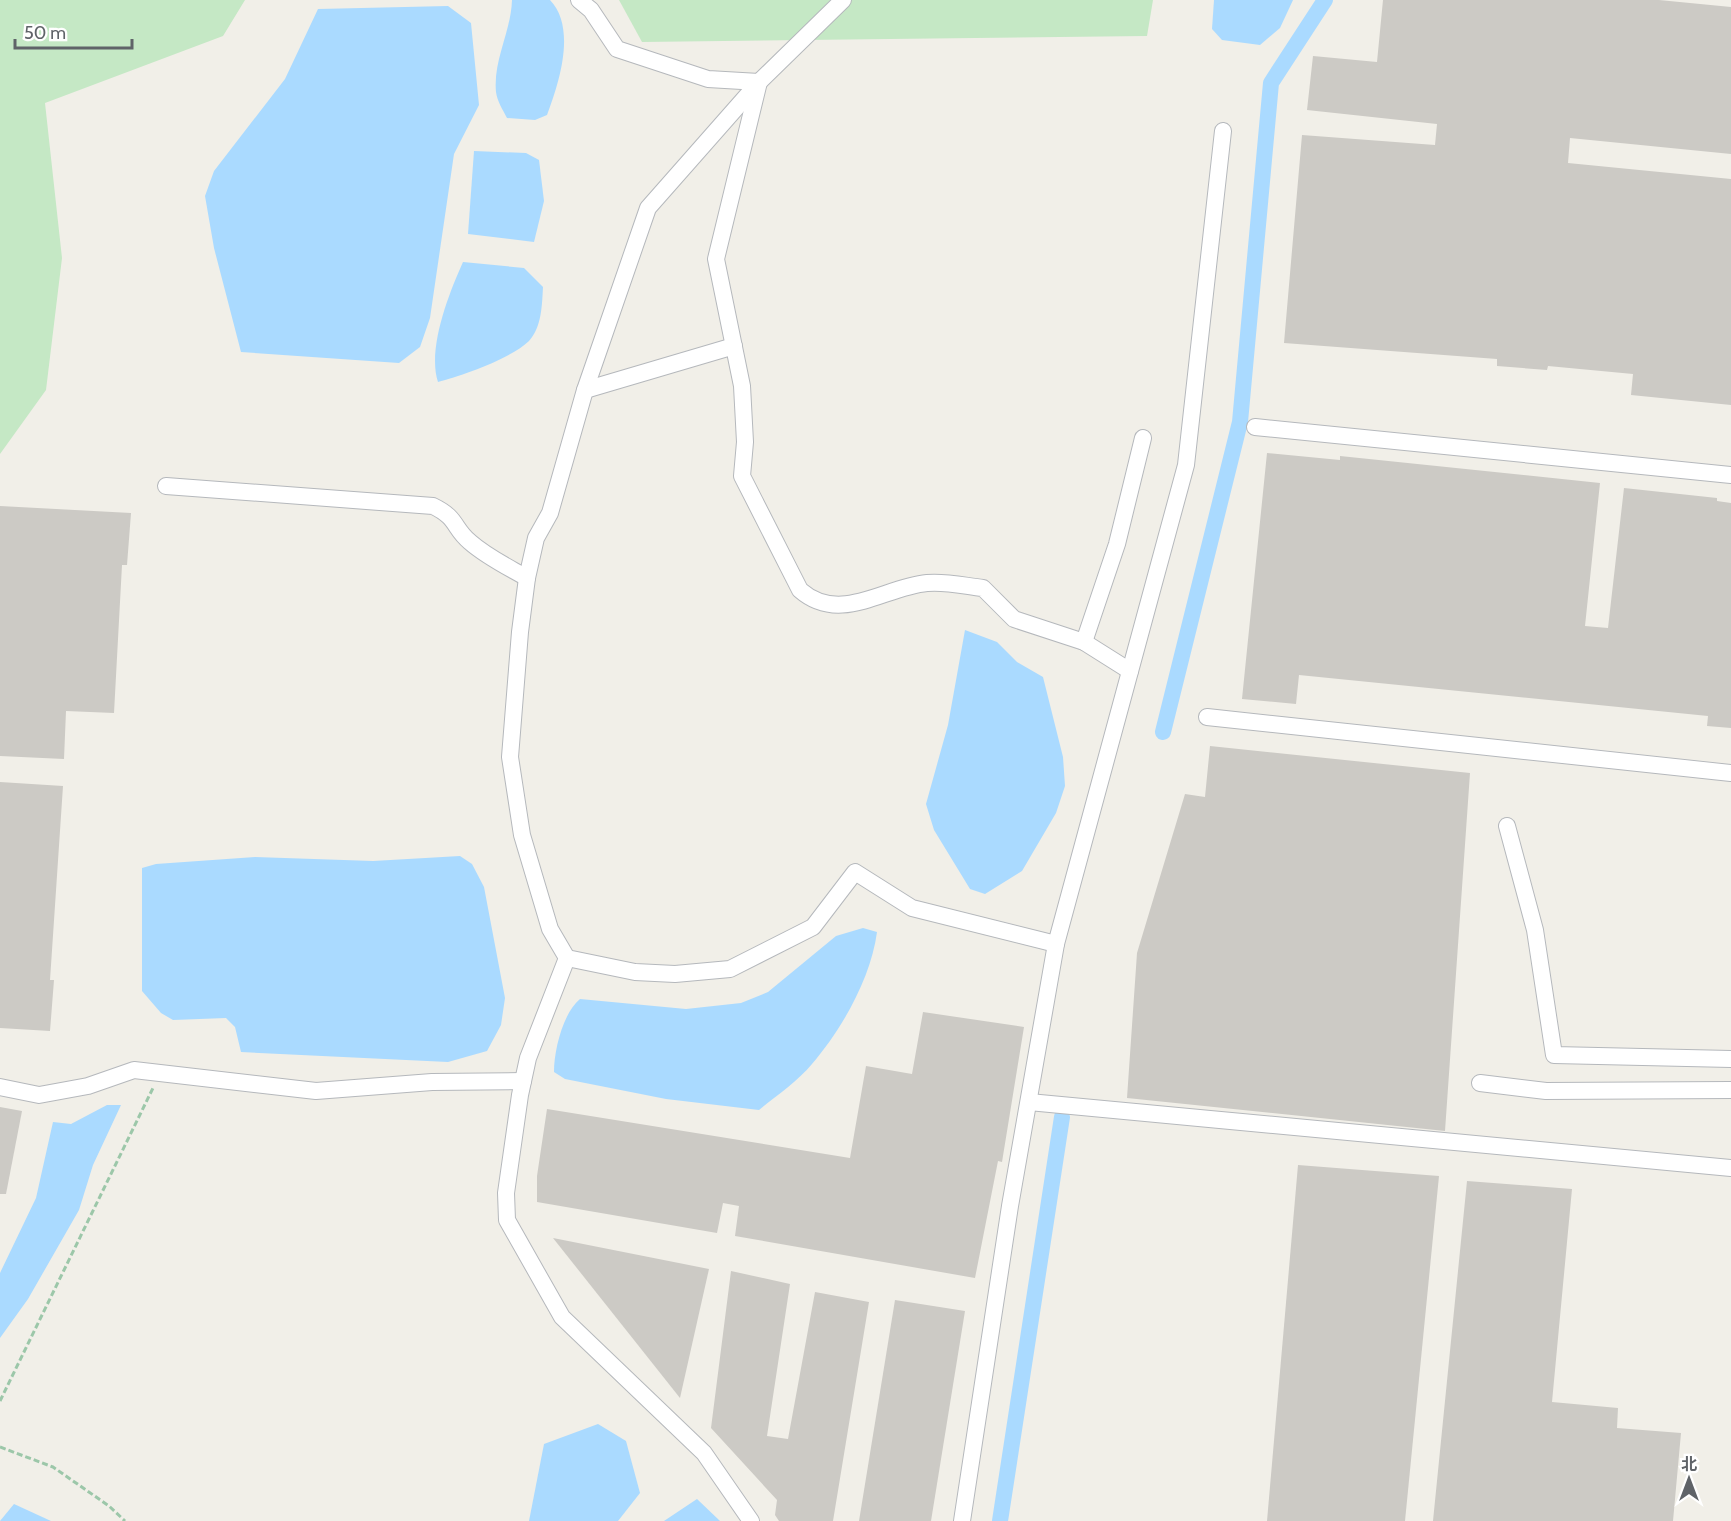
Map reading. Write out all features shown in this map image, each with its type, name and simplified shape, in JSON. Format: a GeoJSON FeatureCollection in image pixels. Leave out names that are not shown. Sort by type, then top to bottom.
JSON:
{"type":"FeatureCollection","features":[{"type":"Feature","properties":{"kind":"street"},"geometry":{"type":"LineString","coordinates":[[579,0],[591,10],[617,49],[708,80],[759,82]]}},
{"type":"Feature","properties":{"kind":"street"},"geometry":{"type":"LineString","coordinates":[[843,0],[759,82],[648,208],[585,390],[550,513],[536,538],[527,578],[510,756],[522,835],[550,929],[567,958],[635,972],[675,974],[730,969],[813,927],[855,872],[912,908],[1056,944]]}},
{"type":"Feature","properties":{"kind":"street"},"geometry":{"type":"LineString","coordinates":[[759,82],[716,259],[742,386],[745,442],[742,476],[800,590],[810,598],[848,606],[927,583],[983,588],[1014,619],[1084,642],[1130,671]]}},
{"type":"Feature","properties":{"kind":"street"},"geometry":{"type":"LineString","coordinates":[[962,1521],[1056,944],[1186,465],[1223,131]]}},
{"type":"Feature","properties":{"kind":"street"},"geometry":{"type":"LineString","coordinates":[[585,390],[734,346]]}},
{"type":"Feature","properties":{"kind":"street"},"geometry":{"type":"LineString","coordinates":[[1255,427],[1731,475]]}},
{"type":"Feature","properties":{"kind":"street"},"geometry":{"type":"LineString","coordinates":[[1084,642],[1117,544],[1143,438]]}},
{"type":"Feature","properties":{"kind":"street"},"geometry":{"type":"LineString","coordinates":[[166,486],[433,506],[449,514],[467,540],[483,553],[527,578]]}},
{"type":"Feature","properties":{"kind":"street"},"geometry":{"type":"LineString","coordinates":[[1207,717],[1731,773]]}},
{"type":"Feature","properties":{"kind":"street"},"geometry":{"type":"LineString","coordinates":[[1507,825],[1535,930],[1554,1055],[1731,1059]]}},
{"type":"Feature","properties":{"kind":"street"},"geometry":{"type":"LineString","coordinates":[[567,958],[528,1058],[506,1193],[507,1220],[562,1317],[704,1453],[751,1521]]}},
{"type":"Feature","properties":{"kind":"street"},"geometry":{"type":"LineString","coordinates":[[0,1087],[39,1095],[88,1086],[134,1070],[316,1091],[432,1082],[523,1081]]}},
{"type":"Feature","properties":{"kind":"street"},"geometry":{"type":"LineString","coordinates":[[1480,1083],[1546,1091],[1731,1090]]}},
{"type":"Feature","properties":{"kind":"street"},"geometry":{"type":"LineString","coordinates":[[1029,1102],[1731,1168]]}},
{"type":"Feature","properties":{"kind":"path"},"geometry":{"type":"LineString","coordinates":[[0,1401],[160,1073]]}},
{"type":"Feature","properties":{"kind":"path"},"geometry":{"type":"LineString","coordinates":[[0,1447],[53,1467],[109,1506],[125,1521]]}},
{"type":"Feature","properties":{"kind":"green space"},"geometry":{"type":"Polygon","coordinates":[[[0,0],[245,0],[223,36],[45,103],[62,258],[46,390],[0,454],[0,0]]]}},
{"type":"Feature","properties":{"kind":"green space"},"geometry":{"type":"Polygon","coordinates":[[[619,0],[1153,0],[1147,36],[642,42],[619,0]]]}},
{"type":"Feature","properties":{"kind":"water"},"geometry":{"type":"Polygon","coordinates":[[[512,0],[550,0],[563,25],[563,56],[556,87],[547,115],[535,120],[507,118],[497,95],[497,69],[509,23],[512,0]]]}},
{"type":"Feature","properties":{"kind":"water"},"geometry":{"type":"Polygon","coordinates":[[[1214,0],[1293,0],[1280,28],[1260,45],[1222,40],[1212,29],[1214,0]]]}},
{"type":"Feature","properties":{"kind":"water"},"geometry":{"type":"Polygon","coordinates":[[[448,6],[471,23],[479,105],[454,154],[430,318],[420,347],[399,363],[241,352],[214,248],[205,196],[214,171],[285,79],[318,9],[448,6]]]}},
{"type":"Feature","properties":{"kind":"water"},"geometry":{"type":"Polygon","coordinates":[[[474,151],[526,153],[539,160],[544,201],[534,242],[468,234],[474,151]]]}},
{"type":"Feature","properties":{"kind":"water"},"geometry":{"type":"Polygon","coordinates":[[[463,262],[524,268],[543,287],[540,315],[537,329],[529,341],[511,354],[486,366],[438,382],[435,369],[437,338],[446,305],[463,262]]]}},
{"type":"Feature","properties":{"kind":"water"},"geometry":{"type":"Polygon","coordinates":[[[965,630],[997,642],[1017,662],[1043,677],[1063,757],[1065,786],[1056,813],[1022,871],[985,894],[970,889],[934,830],[926,804],[948,725],[965,630]]]}},
{"type":"Feature","properties":{"kind":"water"},"geometry":{"type":"Polygon","coordinates":[[[460,856],[472,864],[484,887],[505,998],[501,1025],[487,1051],[448,1062],[241,1052],[235,1027],[226,1018],[173,1020],[161,1013],[142,991],[142,868],[156,864],[255,857],[373,861],[460,856]]]}},
{"type":"Feature","properties":{"kind":"water"},"geometry":{"type":"Polygon","coordinates":[[[863,928],[877,932],[869,967],[854,1002],[834,1035],[806,1071],[759,1110],[666,1099],[565,1079],[554,1072],[564,1022],[580,999],[686,1009],[741,1003],[768,992],[836,936],[863,928]]]}},
{"type":"Feature","properties":{"kind":"water"},"geometry":{"type":"Polygon","coordinates":[[[107,1105],[121,1105],[93,1165],[79,1210],[28,1299],[0,1338],[0,1273],[36,1198],[53,1122],[71,1124],[107,1105]]]}},
{"type":"Feature","properties":{"kind":"water"},"geometry":{"type":"Polygon","coordinates":[[[598,1424],[626,1441],[640,1493],[618,1521],[529,1521],[544,1444],[598,1424]]]}},
{"type":"Feature","properties":{"kind":"water"},"geometry":{"type":"Polygon","coordinates":[[[697,1499],[720,1521],[664,1521],[697,1499]]]}},
{"type":"Feature","properties":{"kind":"water"},"geometry":{"type":"Polygon","coordinates":[[[14,1504],[51,1521],[0,1521],[14,1504]]]}},
{"type":"Feature","properties":{"kind":"building"},"geometry":{"type":"Polygon","coordinates":[[[1383,0],[1659,0],[1731,7],[1731,154],[1570,138],[1568,163],[1731,179],[1731,405],[1631,395],[1633,374],[1548,366],[1547,370],[1497,366],[1497,359],[1284,343],[1302,135],[1435,145],[1437,124],[1307,110],[1313,56],[1377,62],[1383,0]]]}},
{"type":"Feature","properties":{"kind":"building"},"geometry":{"type":"Polygon","coordinates":[[[1267,453],[1340,460],[1340,456],[1600,483],[1585,626],[1608,628],[1624,488],[1717,498],[1717,501],[1731,503],[1731,728],[1707,726],[1708,716],[1299,675],[1296,704],[1242,699],[1267,453]]]}},
{"type":"Feature","properties":{"kind":"building"},"geometry":{"type":"Polygon","coordinates":[[[0,506],[131,513],[127,565],[122,565],[114,713],[66,711],[64,759],[0,756],[0,506]]]}},
{"type":"Feature","properties":{"kind":"building"},"geometry":{"type":"Polygon","coordinates":[[[1210,746],[1470,773],[1445,1131],[1127,1098],[1137,953],[1185,794],[1205,797],[1210,746]]]}},
{"type":"Feature","properties":{"kind":"building"},"geometry":{"type":"Polygon","coordinates":[[[0,782],[63,786],[50,980],[54,980],[50,1031],[0,1028],[0,782]]]}},
{"type":"Feature","properties":{"kind":"building"},"geometry":{"type":"Polygon","coordinates":[[[923,1012],[1024,1027],[1002,1162],[998,1161],[975,1278],[735,1236],[739,1206],[723,1203],[717,1233],[537,1202],[537,1176],[547,1109],[850,1158],[866,1066],[912,1074],[923,1012]]]}},
{"type":"Feature","properties":{"kind":"building"},"geometry":{"type":"Polygon","coordinates":[[[0,1107],[22,1111],[6,1194],[0,1194],[0,1107]]]}},
{"type":"Feature","properties":{"kind":"building"},"geometry":{"type":"Polygon","coordinates":[[[1298,1165],[1439,1176],[1405,1521],[1267,1521],[1298,1165]]]}},
{"type":"Feature","properties":{"kind":"building"},"geometry":{"type":"Polygon","coordinates":[[[1467,1181],[1572,1189],[1552,1402],[1618,1408],[1617,1428],[1681,1433],[1673,1521],[1433,1521],[1467,1181]]]}},
{"type":"Feature","properties":{"kind":"building"},"geometry":{"type":"Polygon","coordinates":[[[553,1238],[709,1269],[680,1398],[553,1238]]]}},
{"type":"Feature","properties":{"kind":"building"},"geometry":{"type":"Polygon","coordinates":[[[731,1271],[790,1284],[767,1436],[788,1439],[815,1292],[869,1302],[833,1521],[779,1521],[775,1515],[777,1500],[711,1428],[731,1271]]]}},
{"type":"Feature","properties":{"kind":"building"},"geometry":{"type":"Polygon","coordinates":[[[895,1300],[965,1311],[931,1521],[859,1521],[895,1300]]]}},
{"type":"Feature","properties":{"kind":"waterway"},"geometry":{"type":"LineString","coordinates":[[1163,732],[1240,422],[1271,83],[1325,0]]}},
{"type":"Feature","properties":{"kind":"waterway"},"geometry":{"type":"LineString","coordinates":[[1000,1521],[1062,1117]]}}]}
